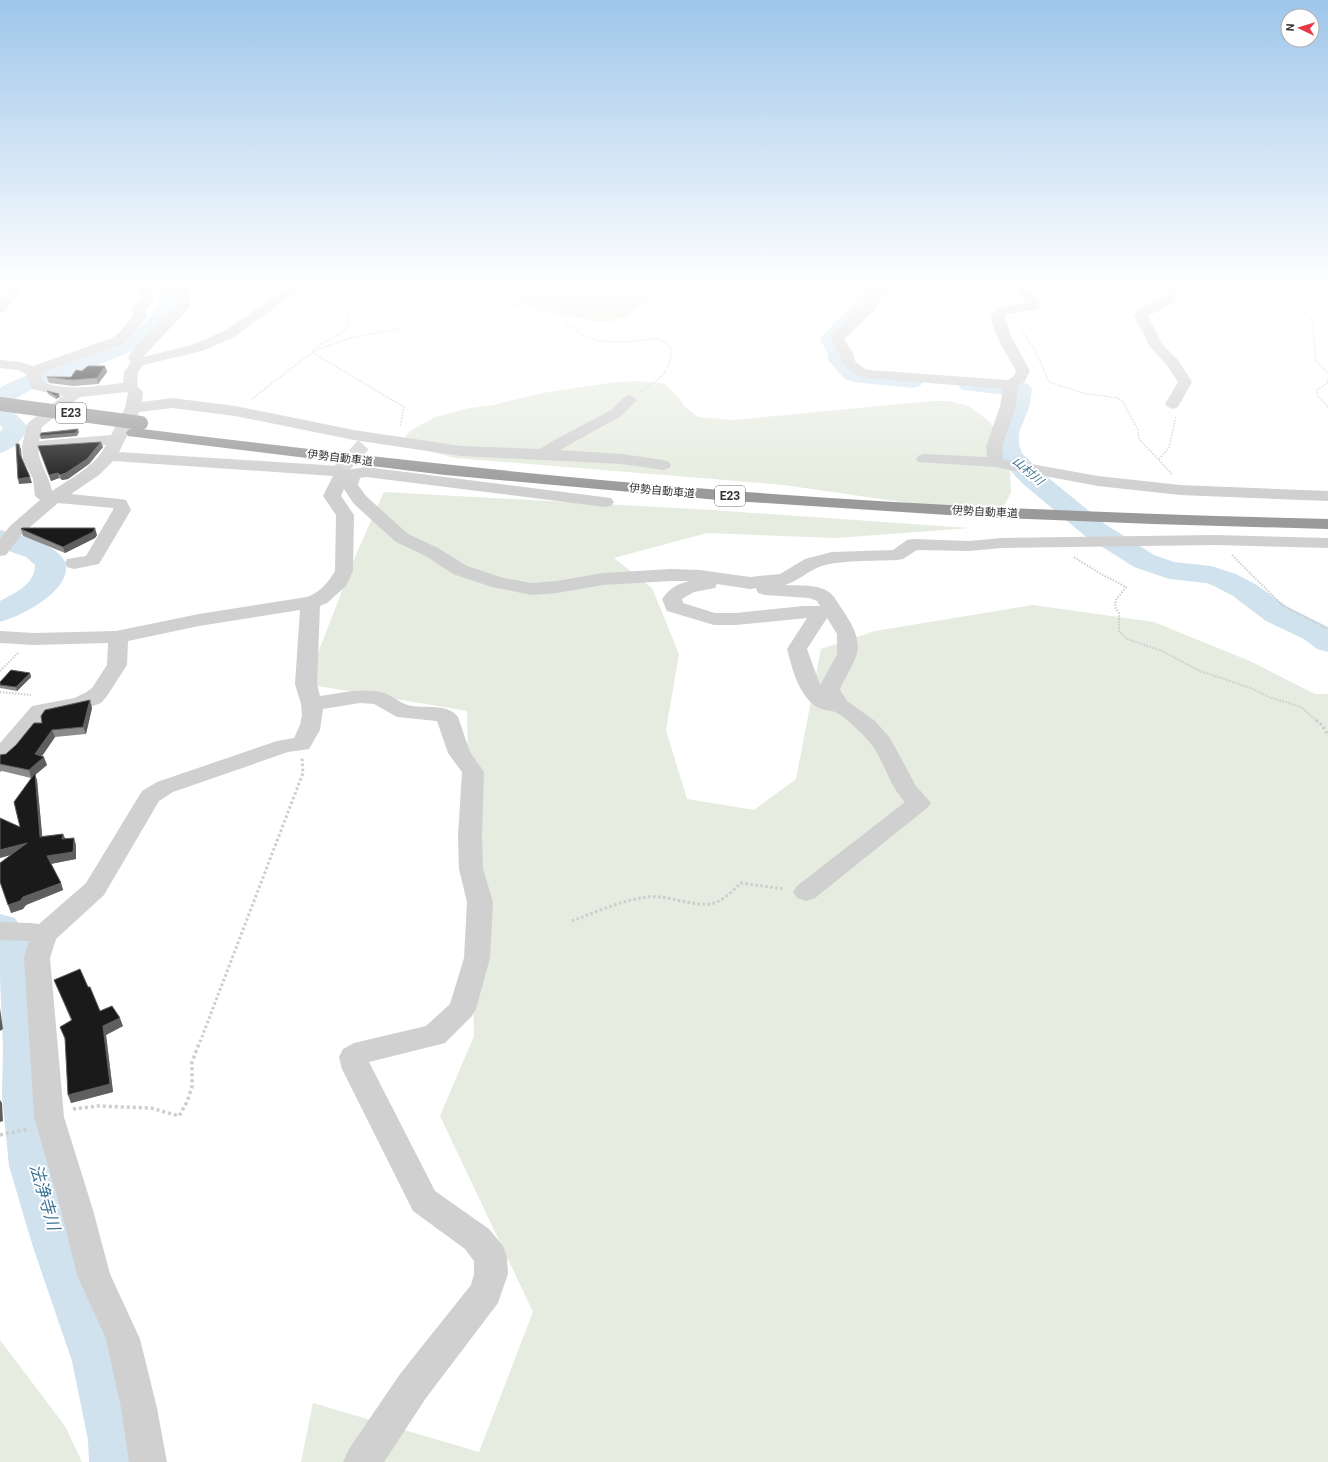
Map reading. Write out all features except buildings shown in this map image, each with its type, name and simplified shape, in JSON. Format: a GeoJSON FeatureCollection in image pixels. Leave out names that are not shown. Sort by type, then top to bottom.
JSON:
{"type":"FeatureCollection","features":[{"type":"Feature","properties":{"kind":"highway","name":"伊勢自動車道"},"geometry":{"type":"LineString","coordinates":[[0,404],[138,428],[466,472],[726,496],[1015,514],[1328,524]]}},
{"type":"Feature","properties":{"kind":"highway","name":"伊勢自動車道"},"geometry":{"type":"LineString","coordinates":[[0,414],[640,479],[1012,503],[1328,513]]}},
{"type":"Feature","properties":{"kind":"street"},"geometry":{"type":"LineString","coordinates":[[0,364],[20,366],[33,371],[77,355]]}},
{"type":"Feature","properties":{"kind":"street"},"geometry":{"type":"LineString","coordinates":[[136,355],[135,358],[138,362]]}},
{"type":"Feature","properties":{"kind":"street"},"geometry":{"type":"LineString","coordinates":[[130,387],[131,372],[138,362],[170,355]]}},
{"type":"Feature","properties":{"kind":"street"},"geometry":{"type":"LineString","coordinates":[[847,355],[848,362],[860,372],[869,374],[1011,385],[1020,378],[1023,371],[1014,355]]}},
{"type":"Feature","properties":{"kind":"street"},"geometry":{"type":"LineString","coordinates":[[1165,355],[1173,363],[1185,382],[1173,404]]}},
{"type":"Feature","properties":{"kind":"street"},"geometry":{"type":"LineString","coordinates":[[0,551],[16,530],[53,498],[93,471],[110,448],[134,408],[136,392],[130,387],[76,393],[56,392],[38,386],[33,371]]}},
{"type":"Feature","properties":{"kind":"street"},"geometry":{"type":"LineString","coordinates":[[995,462],[994,447],[1008,406],[1011,385]]}},
{"type":"Feature","properties":{"kind":"street"},"geometry":{"type":"LineString","coordinates":[[74,563],[92,560],[122,510],[120,504],[44,496],[41,479],[31,459],[30,446],[35,425],[76,393]]}},
{"type":"Feature","properties":{"kind":"street"},"geometry":{"type":"LineString","coordinates":[[544,454],[554,446],[616,413],[629,400]]}},
{"type":"Feature","properties":{"kind":"street"},"geometry":{"type":"LineString","coordinates":[[134,408],[172,403],[235,411],[367,440],[461,451],[622,459],[663,465]]}},
{"type":"Feature","properties":{"kind":"street"},"geometry":{"type":"LineString","coordinates":[[30,446],[110,448],[339,471],[347,474],[366,472],[605,502]]}},
{"type":"Feature","properties":{"kind":"street"},"geometry":{"type":"LineString","coordinates":[[924,459],[995,462],[1098,481],[1180,490],[1328,496]]}},
{"type":"Feature","properties":{"kind":"street"},"geometry":{"type":"LineString","coordinates":[[347,474],[350,485],[360,500],[402,538],[432,552],[460,570],[499,583],[532,589],[557,587],[603,579],[671,575],[750,583],[785,579],[812,562],[832,558],[897,555],[913,544],[969,546],[1002,543],[1215,540],[1328,543]]}},
{"type":"Feature","properties":{"kind":"street"},"geometry":{"type":"LineString","coordinates":[[0,637],[28,639],[116,637],[199,620],[310,603],[320,599],[339,582],[344,572],[345,515],[332,496],[347,474]]}},
{"type":"Feature","properties":{"kind":"street"},"geometry":{"type":"LineString","coordinates":[[806,892],[920,803],[906,790],[882,742],[867,726],[839,705],[829,690],[847,654],[847,634],[827,612],[824,597],[812,592],[752,589],[730,580],[687,587],[677,592],[672,599],[674,607],[714,619],[736,619],[803,612],[827,612]]}},
{"type":"Feature","properties":{"kind":"street"},"geometry":{"type":"LineString","coordinates":[[148,1462],[139,1408],[123,1339],[94,1275],[77,1210],[49,1117],[37,958],[44,935],[95,889],[150,796],[165,787],[285,746],[301,744],[307,736],[313,715],[312,704],[306,684],[310,603]]}},
{"type":"Feature","properties":{"kind":"street"},"geometry":{"type":"LineString","coordinates":[[827,612],[796,649],[808,683],[819,699],[829,705],[839,705]]}},
{"type":"Feature","properties":{"kind":"street"},"geometry":{"type":"LineString","coordinates":[[0,755],[9,747],[40,711],[79,703],[93,698],[100,692],[117,665],[118,642],[116,637]]}},
{"type":"Feature","properties":{"kind":"street"},"geometry":{"type":"LineString","coordinates":[[312,704],[360,697],[379,698],[405,712],[443,715],[447,717],[459,753],[473,772],[470,836],[471,869],[480,902],[477,958],[462,1009],[435,1036],[364,1051],[353,1057],[357,1068],[424,1201],[477,1239],[491,1257],[491,1274],[486,1292],[413,1386],[362,1462]]}},
{"type":"Feature","properties":{"kind":"street"},"geometry":{"type":"LineString","coordinates":[[0,931],[31,932],[44,935]]}},
{"type":"Feature","properties":{"kind":"path"},"geometry":{"type":"LineString","coordinates":[[235,411],[308,355]]}},
{"type":"Feature","properties":{"kind":"path"},"geometry":{"type":"LineString","coordinates":[[317,355],[404,407],[399,431],[373,433],[367,440]]}},
{"type":"Feature","properties":{"kind":"path"},"geometry":{"type":"LineString","coordinates":[[629,400],[667,372],[672,355]]}},
{"type":"Feature","properties":{"kind":"path"},"geometry":{"type":"LineString","coordinates":[[1038,355],[1049,382],[1083,393],[1118,398],[1122,402],[1138,430],[1139,440],[1159,459],[1169,448],[1177,412],[1173,404]]}},
{"type":"Feature","properties":{"kind":"path"},"geometry":{"type":"LineString","coordinates":[[1316,355],[1316,360],[1328,373]]}},
{"type":"Feature","properties":{"kind":"path"},"geometry":{"type":"LineString","coordinates":[[1328,379],[1327,383],[1317,390],[1317,395],[1322,403],[1328,407]]}},
{"type":"Feature","properties":{"kind":"path"},"geometry":{"type":"LineString","coordinates":[[1215,540],[1224,546],[1283,606],[1328,629]]}},
{"type":"Feature","properties":{"kind":"path"},"geometry":{"type":"LineString","coordinates":[[1060,542],[1067,552],[1076,559],[1126,587],[1116,600],[1115,607],[1119,613],[1119,631],[1127,640],[1162,651],[1200,671],[1251,688],[1269,697],[1301,706],[1322,725],[1328,735]]}},
{"type":"Feature","properties":{"kind":"path"},"geometry":{"type":"LineString","coordinates":[[0,671],[10,662],[28,639]]}},
{"type":"Feature","properties":{"kind":"path"},"geometry":{"type":"LineString","coordinates":[[0,692],[38,696],[40,711]]}},
{"type":"Feature","properties":{"kind":"path"},"geometry":{"type":"LineString","coordinates":[[0,1136],[44,1125],[49,1117],[62,1115],[71,1109],[97,1106],[151,1108],[180,1116],[192,1087],[192,1062],[303,773],[301,744]]}},
{"type":"Feature","properties":{"kind":"path"},"geometry":{"type":"LineString","coordinates":[[572,921],[634,900],[649,897],[665,897],[703,904],[717,902],[741,883],[806,892]]}},
{"type":"Feature","properties":{"kind":"shaded area"},"geometry":{"type":"Polygon","coordinates":[[[641,381],[665,384],[686,408],[698,417],[734,420],[931,401],[948,401],[969,406],[990,422],[1002,441],[1010,467],[1011,493],[1001,511],[985,514],[784,485],[455,458],[421,449],[403,440],[410,431],[435,417],[470,408],[493,405],[542,393],[615,382],[641,381]]]}},
{"type":"Feature","properties":{"kind":"shaded area"},"geometry":{"type":"Polygon","coordinates":[[[384,492],[712,510],[970,528],[836,538],[707,533],[614,558],[652,588],[679,654],[666,730],[687,799],[754,810],[796,779],[821,649],[875,631],[1033,605],[1154,622],[1252,662],[1315,694],[1328,694],[1328,1462],[301,1462],[313,1403],[479,1452],[533,1312],[440,1116],[474,1036],[467,711],[306,684],[357,552],[384,492]]]}},
{"type":"Feature","properties":{"kind":"shaded area"},"geometry":{"type":"Polygon","coordinates":[[[0,1340],[65,1426],[82,1462],[0,1462],[0,1340]]]}},
{"type":"Feature","properties":{"kind":"waterway","name":"法浄寺川"},"geometry":{"type":"LineString","coordinates":[[0,398],[18,387],[41,377],[101,355]]}},
{"type":"Feature","properties":{"kind":"waterway","name":"山村川"},"geometry":{"type":"LineString","coordinates":[[839,355],[839,360],[853,374],[862,377],[912,381]]}},
{"type":"Feature","properties":{"kind":"waterway","name":"山村川"},"geometry":{"type":"LineString","coordinates":[[970,385],[1020,389],[1017,408],[1006,432],[1006,444],[1010,456],[1031,477],[1095,530],[1144,561],[1169,570],[1211,575],[1225,580],[1244,590],[1277,614],[1315,632],[1328,642]]}},
{"type":"Feature","properties":{"kind":"waterway","name":"法浄寺川"},"geometry":{"type":"LineString","coordinates":[[0,412],[16,427],[13,434],[0,445]]}},
{"type":"Feature","properties":{"kind":"waterway","name":"法浄寺川"},"geometry":{"type":"LineString","coordinates":[[0,539],[36,551],[50,562],[50,571],[47,580],[41,587],[34,594],[0,613]]}},
{"type":"Feature","properties":{"kind":"waterway","name":"法浄寺川"},"geometry":{"type":"LineString","coordinates":[[0,929],[12,945],[21,968],[26,1048],[26,1095],[34,1166],[59,1247],[100,1361],[117,1440],[119,1462]]}},
{"type":"Feature","properties":{"kind":"tunnel"},"geometry":{"type":"LineString","coordinates":[[339,471],[366,442]]}}]}
